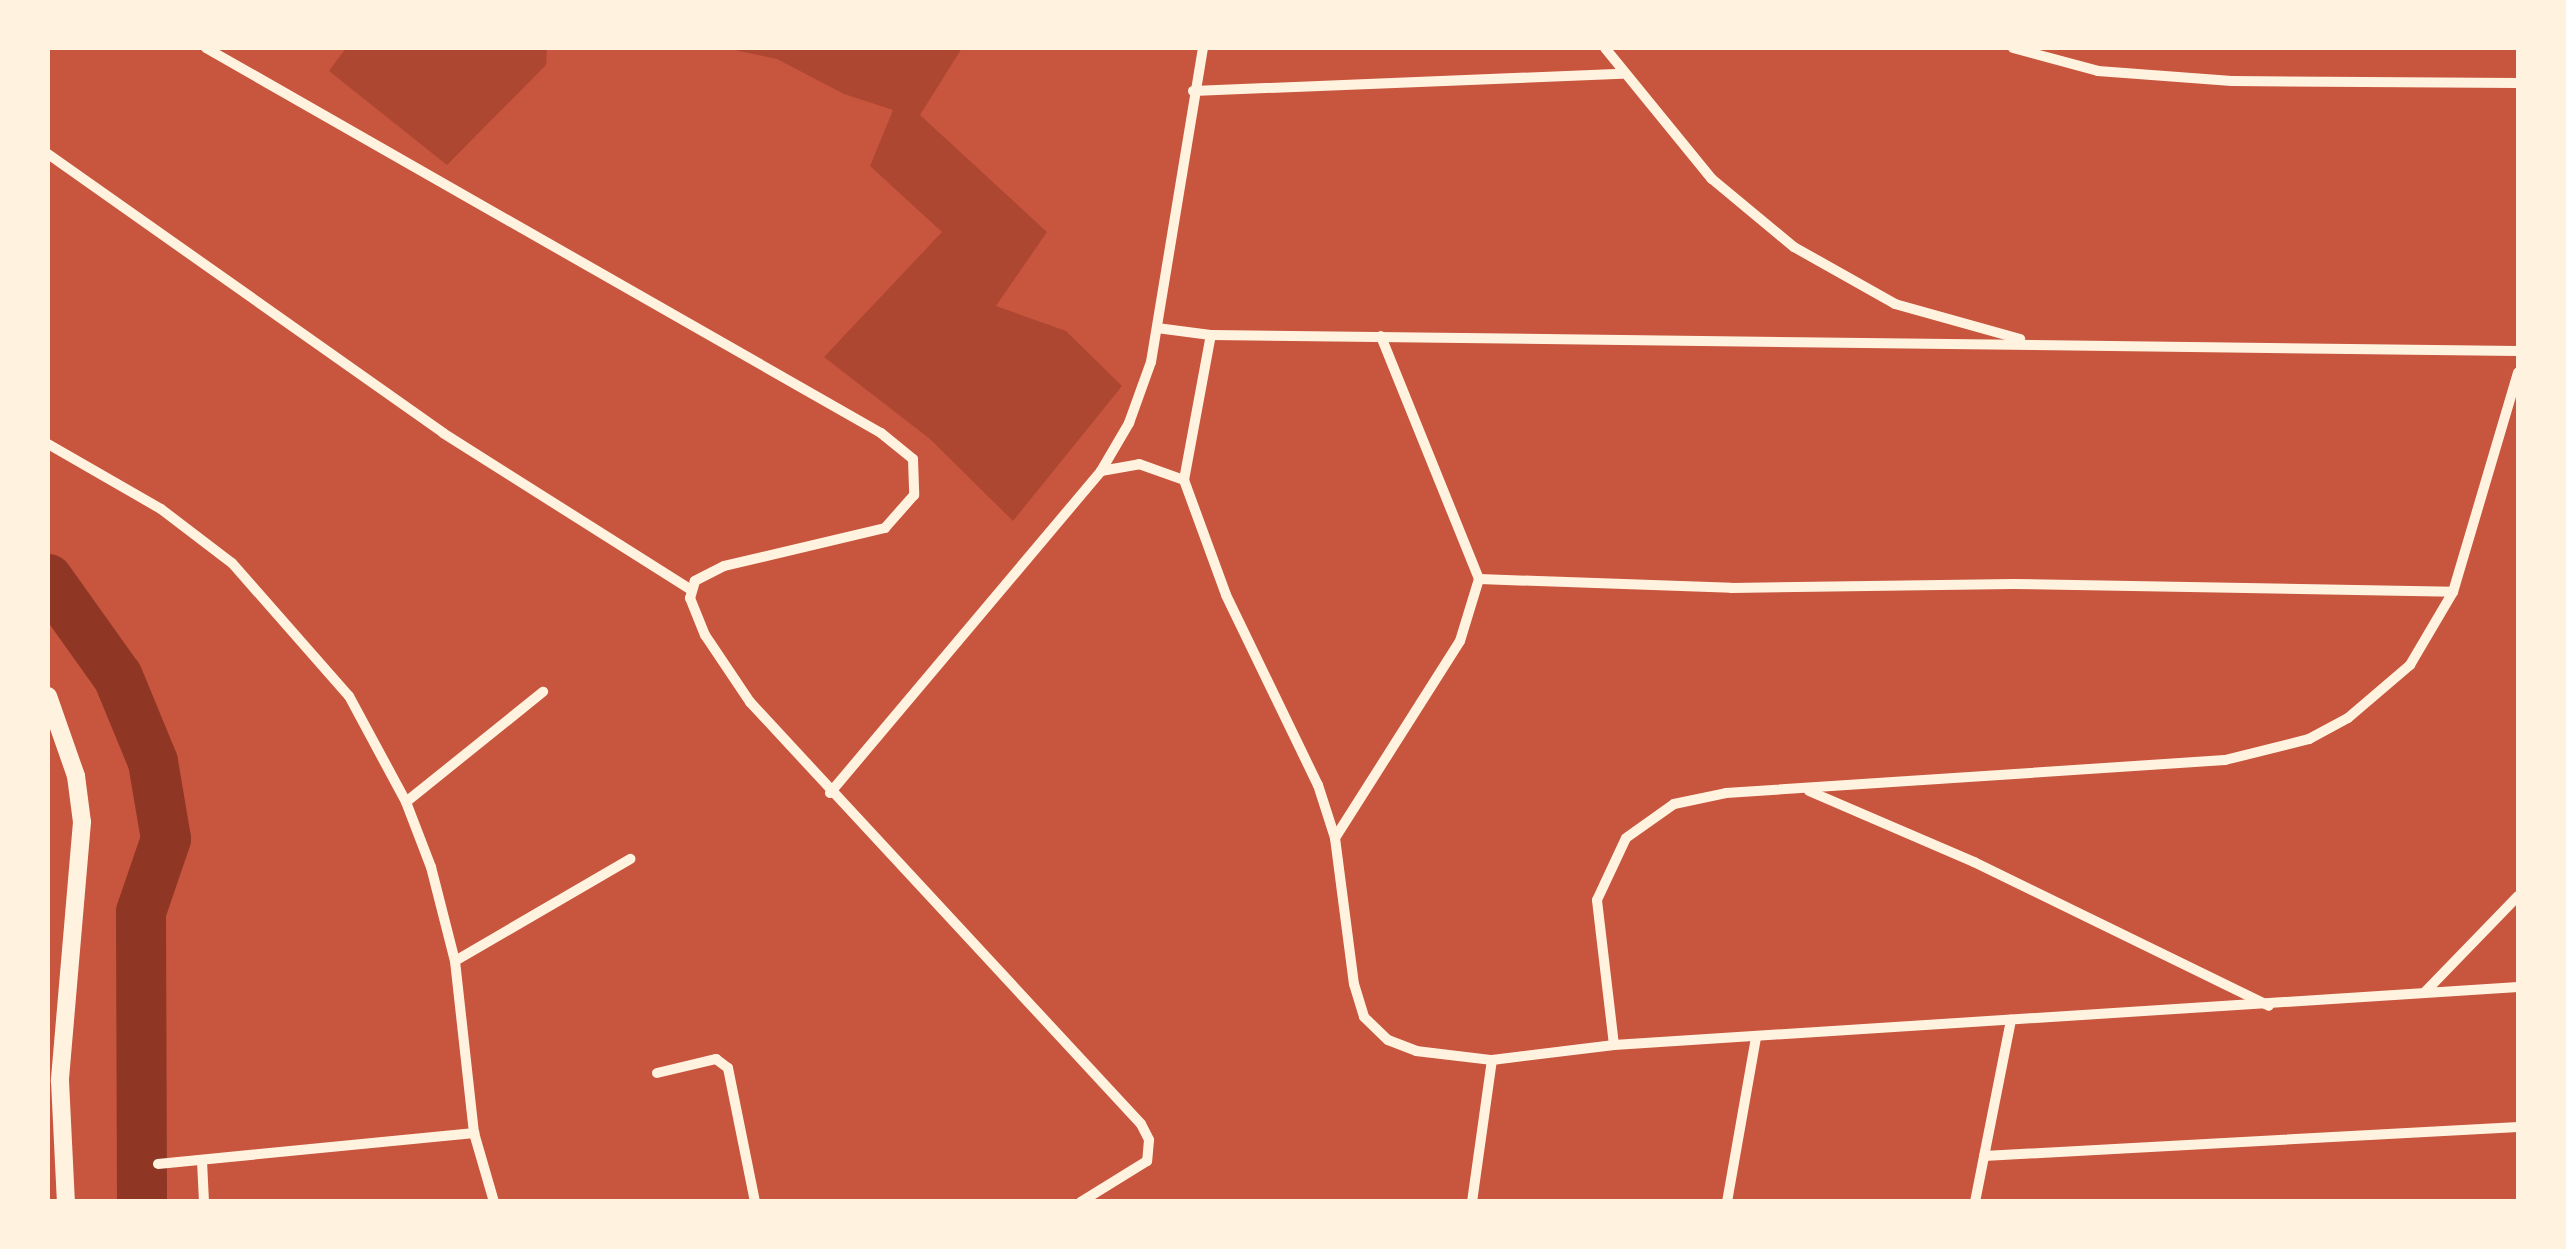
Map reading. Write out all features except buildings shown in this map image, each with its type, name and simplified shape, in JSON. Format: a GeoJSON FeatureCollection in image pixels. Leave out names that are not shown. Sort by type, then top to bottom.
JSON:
{"type":"FeatureCollection","features":[{"type":"Feature","properties":{"kind":"street"},"geometry":{"type":"LineString","coordinates":[[206,48],[881,432],[913,459],[914,495],[885,528],[724,566],[690,589]]}},
{"type":"Feature","properties":{"kind":"street"},"geometry":{"type":"LineString","coordinates":[[830,793],[1101,471],[1143,392],[1158,328],[1193,91],[1203,48]]}},
{"type":"Feature","properties":{"kind":"street"},"geometry":{"type":"LineString","coordinates":[[1605,48],[1622,74],[1712,180],[1794,247],[1896,304],[2036,344]]}},
{"type":"Feature","properties":{"kind":"street"},"geometry":{"type":"LineString","coordinates":[[2013,48],[2098,71],[2212,79],[2518,83]]}},
{"type":"Feature","properties":{"kind":"street"},"geometry":{"type":"LineString","coordinates":[[1193,91],[1622,74]]}},
{"type":"Feature","properties":{"kind":"street"},"geometry":{"type":"LineString","coordinates":[[48,154],[443,433],[690,589],[705,636],[742,690],[830,793],[1142,1124],[1149,1140],[1147,1161],[1080,1202]]}},
{"type":"Feature","properties":{"kind":"street"},"geometry":{"type":"LineString","coordinates":[[1158,328],[1211,334],[2518,351]]}},
{"type":"Feature","properties":{"kind":"street"},"geometry":{"type":"LineString","coordinates":[[1211,334],[1184,480],[1226,595],[1318,785],[1336,838],[1354,984],[1372,1029],[1416,1051],[1492,1060],[1614,1044],[2270,1006],[2518,987]]}},
{"type":"Feature","properties":{"kind":"street"},"geometry":{"type":"LineString","coordinates":[[1336,838],[1460,641],[1480,578],[1380,336]]}},
{"type":"Feature","properties":{"kind":"street"},"geometry":{"type":"LineString","coordinates":[[1614,1044],[1597,900],[1626,838],[1674,804],[1726,793],[2225,760],[2296,743],[2348,718],[2410,665],[2453,592],[2518,372]]}},
{"type":"Feature","properties":{"kind":"street"},"geometry":{"type":"LineString","coordinates":[[48,444],[161,509],[232,563],[349,696],[406,802],[454,961],[474,1133],[494,1202]]}},
{"type":"Feature","properties":{"kind":"street"},"geometry":{"type":"LineString","coordinates":[[1101,471],[1140,464],[1184,480]]}},
{"type":"Feature","properties":{"kind":"street"},"geometry":{"type":"LineString","coordinates":[[1480,578],[1731,588],[2013,584],[2453,592]]}},
{"type":"Feature","properties":{"kind":"street"},"geometry":{"type":"LineString","coordinates":[[406,802],[543,692]]}},
{"type":"Feature","properties":{"kind":"street"},"geometry":{"type":"LineString","coordinates":[[48,696],[76,776],[82,822],[60,1081],[66,1202]]}},
{"type":"Feature","properties":{"kind":"street"},"geometry":{"type":"LineString","coordinates":[[1807,790],[1974,862],[2270,1006]]}},
{"type":"Feature","properties":{"kind":"street"},"geometry":{"type":"LineString","coordinates":[[454,961],[630,859]]}},
{"type":"Feature","properties":{"kind":"street"},"geometry":{"type":"LineString","coordinates":[[2424,993],[2518,896]]}},
{"type":"Feature","properties":{"kind":"street"},"geometry":{"type":"LineString","coordinates":[[1976,1202],[2011,1020]]}},
{"type":"Feature","properties":{"kind":"street"},"geometry":{"type":"LineString","coordinates":[[1727,1202],[1756,1037]]}},
{"type":"Feature","properties":{"kind":"street"},"geometry":{"type":"LineString","coordinates":[[657,1073],[716,1059],[728,1068],[754,1202]]}},
{"type":"Feature","properties":{"kind":"street"},"geometry":{"type":"LineString","coordinates":[[1472,1202],[1492,1060]]}},
{"type":"Feature","properties":{"kind":"street"},"geometry":{"type":"LineString","coordinates":[[1984,1156],[2518,1127]]}},
{"type":"Feature","properties":{"kind":"street"},"geometry":{"type":"LineString","coordinates":[[158,1164],[474,1133]]}},
{"type":"Feature","properties":{"kind":"street"},"geometry":{"type":"LineString","coordinates":[[202,1161],[204,1202]]}},
{"type":"Feature","properties":{"kind":"shaded area"},"geometry":{"type":"Polygon","coordinates":[[[346,48],[547,48],[546,65],[447,165],[329,71],[346,48]]]}},
{"type":"Feature","properties":{"kind":"shaded area"},"geometry":{"type":"Polygon","coordinates":[[[725,48],[962,48],[920,115],[1047,232],[996,306],[1066,331],[1122,386],[1013,521],[930,439],[824,357],[942,232],[870,166],[893,110],[844,94],[777,59],[725,48]]]}},
{"type":"Feature","properties":{"kind":"waterway"},"geometry":{"type":"LineString","coordinates":[[48,579],[118,677],[153,762],[166,839],[141,912],[142,1202]]}}]}
